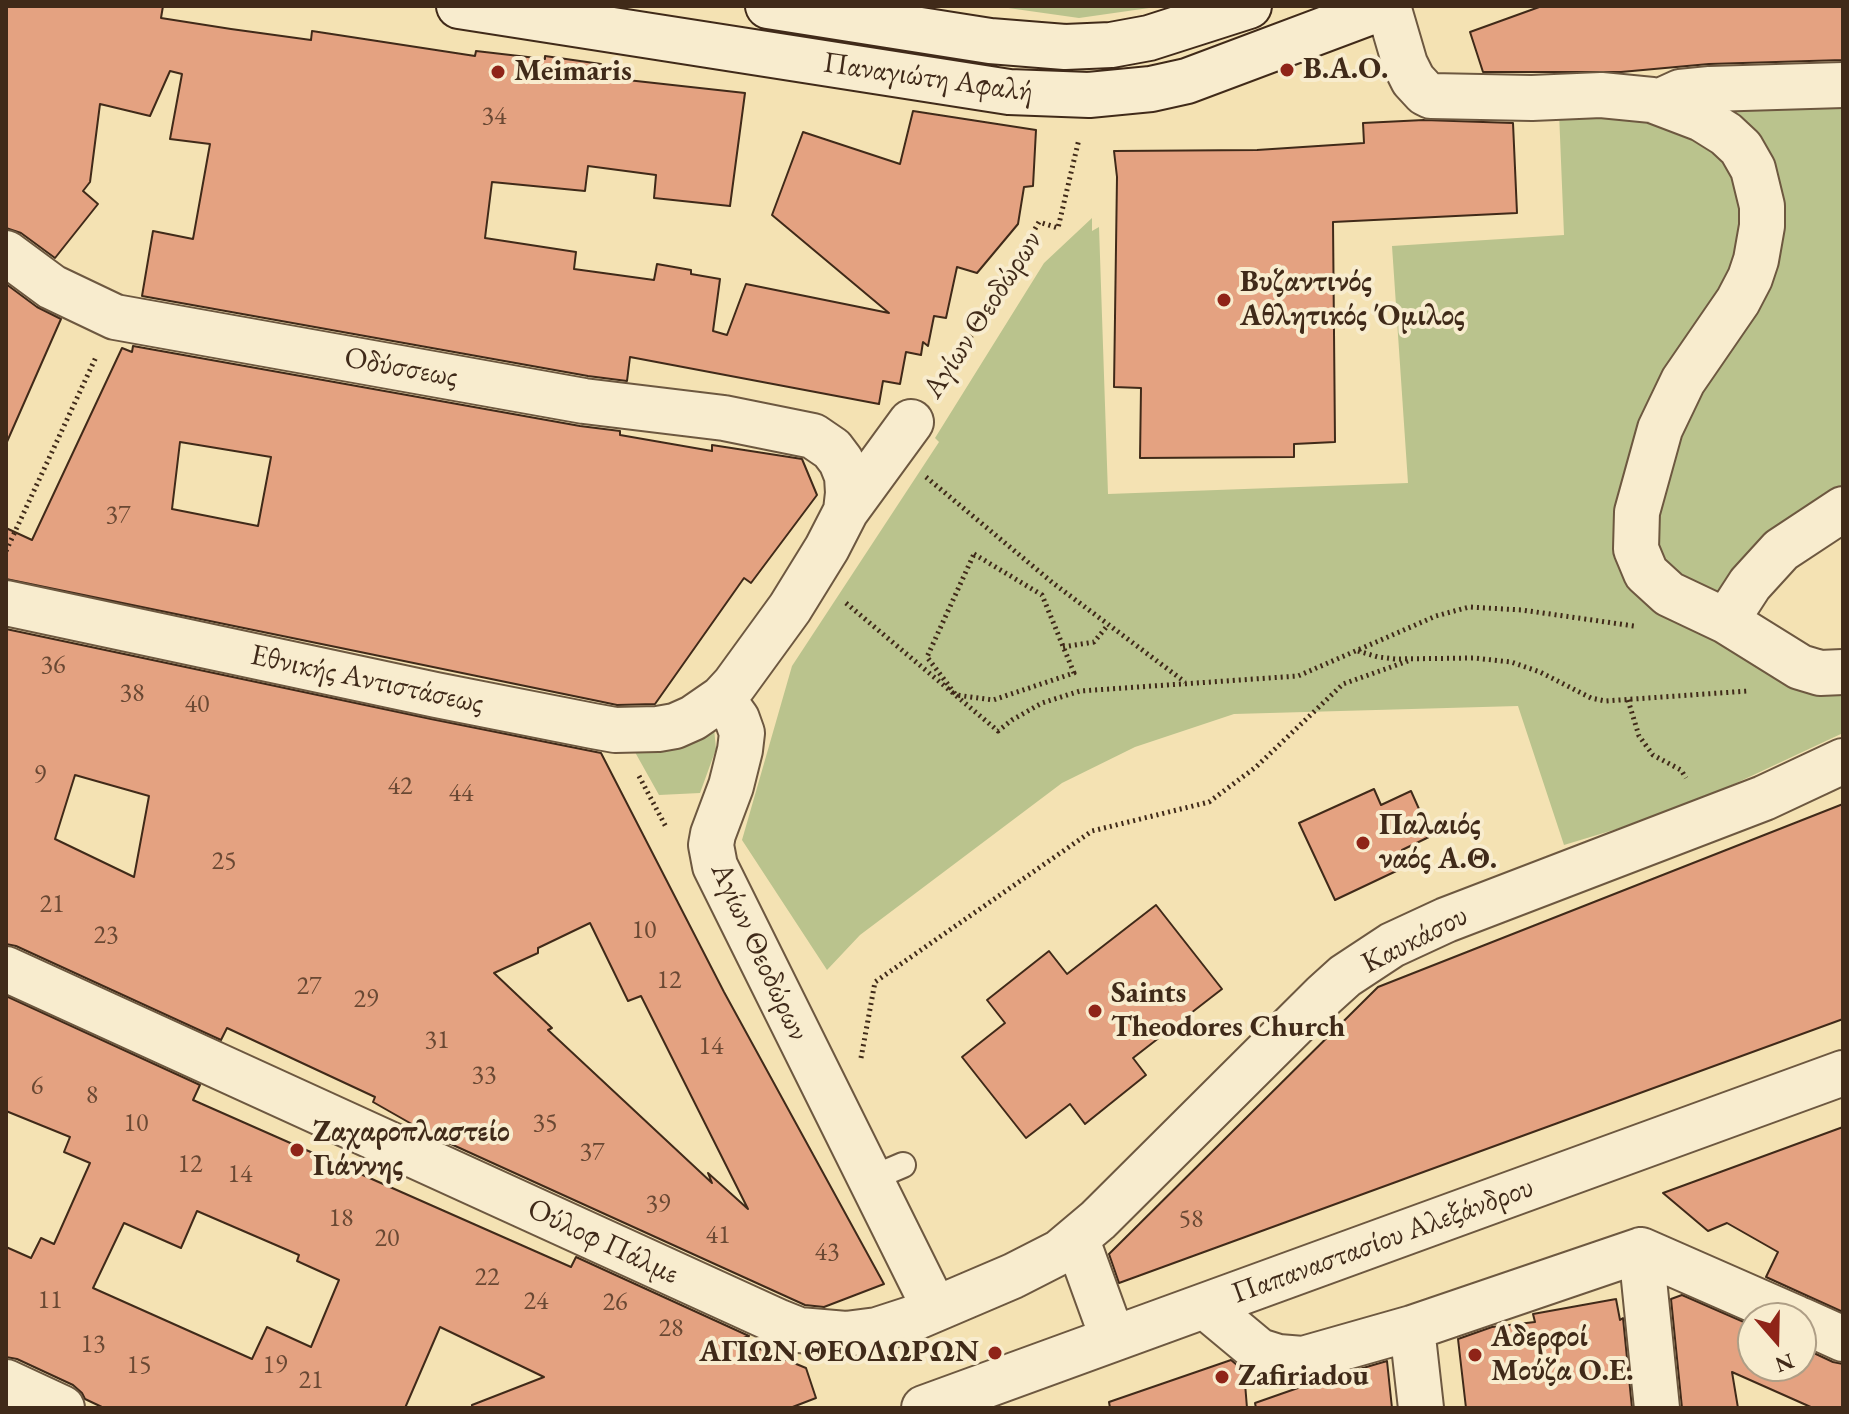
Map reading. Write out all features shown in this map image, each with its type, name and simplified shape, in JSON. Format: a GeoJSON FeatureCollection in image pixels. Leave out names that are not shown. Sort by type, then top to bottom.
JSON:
{"type":"FeatureCollection","features":[{"type":"Feature","properties":{"kind":"street","name":"Παναγιώτη Αφαλή"},"geometry":{"type":"LineString","coordinates":[[459,6],[921,79],[1030,94],[1076,95],[1129,91],[1187,81],[1387,6]]}},
{"type":"Feature","properties":{"kind":"street","name":"Παναγιώτη Αφαλή"},"geometry":{"type":"LineString","coordinates":[[768,6],[990,41],[1065,47],[1111,45],[1149,38],[1249,6]]}},
{"type":"Feature","properties":{"kind":"street"},"geometry":{"type":"LineString","coordinates":[[1387,6],[1413,80],[1431,96],[1532,98],[1601,95],[1658,102],[1702,119],[1735,141],[1753,169],[1762,206],[1760,243],[1750,278],[1720,331],[1683,381],[1660,429],[1637,512],[1635,539],[1638,557],[1652,580],[1669,594],[1726,621],[1800,667],[1820,673],[1843,672]]}},
{"type":"Feature","properties":{"kind":"street"},"geometry":{"type":"LineString","coordinates":[[1658,102],[1680,92],[1699,90],[1843,85]]}},
{"type":"Feature","properties":{"kind":"street","name":"Οδύσσεως"},"geometry":{"type":"LineString","coordinates":[[6,253],[111,326],[584,401],[724,418],[813,436],[832,449],[841,461],[848,485],[846,511]]}},
{"type":"Feature","properties":{"kind":"street"},"geometry":{"type":"LineString","coordinates":[[722,698],[745,672],[811,574],[846,511],[901,435]]}},
{"type":"Feature","properties":{"kind":"street"},"geometry":{"type":"LineString","coordinates":[[1726,621],[1768,561],[1843,509]]}},
{"type":"Feature","properties":{"kind":"street","name":"Εθνικής Αντιστάσεως"},"geometry":{"type":"LineString","coordinates":[[6,603],[615,730],[675,726],[722,698]]}},
{"type":"Feature","properties":{"kind":"street","name":"Αγίων Θεοδώρων"},"geometry":{"type":"LineString","coordinates":[[722,698],[737,719],[742,733],[731,786],[713,834],[711,845],[715,866],[887,1172],[935,1309]]}},
{"type":"Feature","properties":{"kind":"street","name":"Καυκάσου"},"geometry":{"type":"LineString","coordinates":[[1077,1240],[1324,995],[1367,960],[1446,920],[1720,816],[1843,761]]}},
{"type":"Feature","properties":{"kind":"street","name":"Ούλοφ Πάλμε"},"geometry":{"type":"LineString","coordinates":[[6,969],[799,1330],[846,1334],[877,1330],[1037,1265],[1077,1240]]}},
{"type":"Feature","properties":{"kind":"street","name":"Παπαναστασίου Αλεξάνδρου"},"geometry":{"type":"LineString","coordinates":[[924,1408],[1027,1390],[1113,1339],[1843,1073]]}},
{"type":"Feature","properties":{"kind":"street"},"geometry":{"type":"LineString","coordinates":[[1077,1240],[1113,1339]]}},
{"type":"Feature","properties":{"kind":"street"},"geometry":{"type":"LineString","coordinates":[[1205,1306],[1259,1351],[1278,1357],[1303,1359],[1412,1328],[1641,1250],[1759,1302]]}},
{"type":"Feature","properties":{"kind":"street"},"geometry":{"type":"LineString","coordinates":[[1641,1250],[1657,1408]]}},
{"type":"Feature","properties":{"kind":"street"},"geometry":{"type":"LineString","coordinates":[[1817,1327],[1843,1339]]}},
{"type":"Feature","properties":{"kind":"street"},"geometry":{"type":"LineString","coordinates":[[1412,1328],[1421,1408]]}},
{"type":"Feature","properties":{"kind":"street"},"geometry":{"type":"LineString","coordinates":[[6,1382],[62,1408]]}},
{"type":"Feature","properties":{"kind":"path","name":"Αγίων Θεοδώρων"},"geometry":{"type":"LineString","coordinates":[[901,435],[962,351],[1039,222],[1058,228],[1080,131]]}},
{"type":"Feature","properties":{"kind":"path"},"geometry":{"type":"LineString","coordinates":[[6,551],[111,326]]}},
{"type":"Feature","properties":{"kind":"path"},"geometry":{"type":"LineString","coordinates":[[901,435],[1010,548],[1187,683]]}},
{"type":"Feature","properties":{"kind":"path"},"geometry":{"type":"LineString","coordinates":[[974,554],[1042,595],[1063,647],[1074,673],[993,700],[956,695],[927,657],[974,554]]}},
{"type":"Feature","properties":{"kind":"path"},"geometry":{"type":"LineString","coordinates":[[811,574],[998,731],[1042,703],[1080,691],[1289,678],[1436,616],[1469,607],[1522,610],[1643,627]]}},
{"type":"Feature","properties":{"kind":"path"},"geometry":{"type":"LineString","coordinates":[[1063,647],[1094,642],[1108,625]]}},
{"type":"Feature","properties":{"kind":"path"},"geometry":{"type":"LineString","coordinates":[[1358,651],[1378,657],[1482,658],[1511,662],[1540,672],[1591,698],[1605,701],[1748,691]]}},
{"type":"Feature","properties":{"kind":"path"},"geometry":{"type":"LineString","coordinates":[[859,1069],[875,982],[1092,831],[1209,802],[1256,767],[1343,684],[1413,659]]}},
{"type":"Feature","properties":{"kind":"path"},"geometry":{"type":"LineString","coordinates":[[1628,700],[1639,736],[1653,755],[1681,770],[1688,781]]}},
{"type":"Feature","properties":{"kind":"path"},"geometry":{"type":"LineString","coordinates":[[632,763],[672,838]]}},
{"type":"Feature","properties":{"kind":"green space"},"geometry":{"type":"Polygon","coordinates":[[[994,6],[1163,6],[1079,18],[994,6]]]}},
{"type":"Feature","properties":{"kind":"green space"},"geometry":{"type":"Polygon","coordinates":[[[1843,106],[1843,492],[1719,629],[1843,680],[1843,733],[1715,793],[1640,822],[1564,845],[1518,706],[1234,714],[1135,747],[1062,783],[860,935],[827,970],[742,840],[792,666],[939,442],[935,438],[1044,263],[1092,218],[1092,231],[1099,227],[1108,494],[1408,483],[1392,246],[1564,235],[1559,112],[1843,106]]]}},
{"type":"Feature","properties":{"kind":"green space"},"geometry":{"type":"Polygon","coordinates":[[[714,728],[716,749],[700,793],[659,795],[631,745],[714,728]]]}},
{"type":"Feature","properties":{"kind":"building"},"geometry":{"type":"Polygon","coordinates":[[[6,6],[163,6],[161,18],[231,29],[311,40],[312,31],[475,56],[476,51],[545,59],[545,56],[601,64],[600,77],[745,93],[730,206],[654,198],[656,175],[588,166],[585,191],[492,182],[485,238],[576,252],[574,269],[654,280],[657,264],[720,279],[713,331],[727,335],[746,284],[889,313],[772,215],[803,132],[900,164],[913,111],[1036,130],[1033,186],[1024,187],[1018,224],[977,273],[957,267],[946,318],[934,316],[928,346],[923,342],[921,355],[906,352],[900,384],[883,381],[879,404],[630,357],[627,381],[588,376],[142,296],[153,231],[193,239],[210,144],[170,139],[182,74],[170,71],[150,116],[100,104],[90,182],[83,191],[98,204],[55,258],[21,233],[6,228],[6,6]]]}},
{"type":"Feature","properties":{"kind":"building"},"geometry":{"type":"Polygon","coordinates":[[[1542,6],[1843,6],[1843,60],[1709,64],[1621,72],[1483,72],[1470,32],[1542,6]]]}},
{"type":"Feature","properties":{"kind":"building","name":"Βυζαντινός Αθλητικός Όμιλος"},"geometry":{"type":"Polygon","coordinates":[[[1424,120],[1513,123],[1517,213],[1333,222],[1335,442],[1294,444],[1294,457],[1140,458],[1141,388],[1114,387],[1117,177],[1114,151],[1257,150],[1364,143],[1363,123],[1424,120]]]}},
{"type":"Feature","properties":{"kind":"building"},"geometry":{"type":"Polygon","coordinates":[[[6,284],[37,307],[61,319],[6,444],[6,284]]]}},
{"type":"Feature","properties":{"kind":"building"},"geometry":{"type":"Polygon","coordinates":[[[133,346],[620,431],[620,435],[712,451],[712,445],[802,459],[817,495],[751,583],[744,578],[655,704],[617,705],[6,579],[6,528],[32,540],[122,348],[132,352],[133,346]],[[180,442],[172,509],[258,526],[271,457],[180,442]]]}},
{"type":"Feature","properties":{"kind":"building"},"geometry":{"type":"Polygon","coordinates":[[[6,629],[601,753],[724,992],[884,1284],[824,1307],[805,1305],[431,1135],[373,1102],[375,1097],[227,1028],[221,1040],[6,944],[6,629]],[[75,775],[55,839],[134,877],[149,796],[75,775]],[[590,923],[538,948],[538,953],[494,973],[552,1028],[548,1030],[712,1183],[708,1173],[748,1209],[641,996],[628,1001],[590,923]]]}},
{"type":"Feature","properties":{"kind":"building","name":"Παλαιός ναός Α.Θ."},"geometry":{"type":"Polygon","coordinates":[[[1374,789],[1381,805],[1411,791],[1431,836],[1402,850],[1409,865],[1335,900],[1299,823],[1374,789]]]}},
{"type":"Feature","properties":{"kind":"building"},"geometry":{"type":"Polygon","coordinates":[[[1843,804],[1843,1019],[1119,1283],[1109,1254],[1378,987],[1843,804]]]}},
{"type":"Feature","properties":{"kind":"building","name":"Saints Theodores Church"},"geometry":{"type":"Polygon","coordinates":[[[1156,905],[1222,989],[1133,1058],[1146,1075],[1085,1124],[1070,1104],[1026,1138],[962,1057],[1005,1023],[987,1000],[1049,951],[1067,974],[1156,905]]]}},
{"type":"Feature","properties":{"kind":"building"},"geometry":{"type":"Polygon","coordinates":[[[6,996],[200,1085],[193,1100],[571,1267],[576,1257],[749,1336],[738,1340],[806,1368],[816,1398],[790,1408],[472,1408],[472,1405],[544,1377],[440,1327],[405,1408],[104,1408],[85,1399],[73,1385],[6,1357],[6,1247],[31,1258],[41,1238],[54,1244],[90,1163],[64,1152],[70,1137],[6,1111],[6,996]],[[197,1211],[181,1248],[124,1223],[93,1288],[252,1359],[267,1327],[311,1347],[339,1280],[297,1261],[299,1255],[197,1211]]]}},
{"type":"Feature","properties":{"kind":"building"},"geometry":{"type":"Polygon","coordinates":[[[1843,1127],[1843,1312],[1766,1277],[1778,1252],[1727,1223],[1708,1231],[1663,1193],[1843,1127]]]}},
{"type":"Feature","properties":{"kind":"building"},"geometry":{"type":"Polygon","coordinates":[[[1682,1295],[1737,1319],[1737,1374],[1732,1372],[1738,1408],[1682,1408],[1671,1299],[1682,1295]]]}},
{"type":"Feature","properties":{"kind":"building"},"geometry":{"type":"Polygon","coordinates":[[[1616,1299],[1620,1320],[1623,1318],[1632,1408],[1466,1408],[1458,1339],[1492,1327],[1535,1322],[1533,1314],[1616,1299]]]}},
{"type":"Feature","properties":{"kind":"building"},"geometry":{"type":"Polygon","coordinates":[[[1817,1354],[1843,1364],[1843,1408],[1813,1408],[1754,1382],[1817,1382],[1817,1354]]]}},
{"type":"Feature","properties":{"kind":"building"},"geometry":{"type":"Polygon","coordinates":[[[1231,1360],[1244,1371],[1247,1408],[1110,1408],[1109,1402],[1231,1360]]]}},
{"type":"Feature","properties":{"kind":"building"},"geometry":{"type":"Polygon","coordinates":[[[1387,1361],[1392,1408],[1256,1408],[1255,1403],[1387,1361]]]}},
{"type":"Feature","properties":{"kind":"place","name":"Β.Α.Ο."},"geometry":{"type":"Point","coordinates":[1287,70]}},
{"type":"Feature","properties":{"kind":"place","name":"Meimaris"},"geometry":{"type":"Point","coordinates":[498,72]}},
{"type":"Feature","properties":{"kind":"place","name":"Βυζαντινός Αθλητικός Όμιλος"},"geometry":{"type":"Point","coordinates":[1224,300]}},
{"type":"Feature","properties":{"kind":"place","name":"Παλαιός ναός Α.Θ."},"geometry":{"type":"Point","coordinates":[1363,843]}},
{"type":"Feature","properties":{"kind":"place","name":"Saints Theodores Church"},"geometry":{"type":"Point","coordinates":[1095,1011]}},
{"type":"Feature","properties":{"kind":"place","name":"Ζαχαροπλαστείο Γιάννης"},"geometry":{"type":"Point","coordinates":[297,1150]}},
{"type":"Feature","properties":{"kind":"place","name":"ΑΓΙΩΝ ΘΕΟΔΩΡΩΝ"},"geometry":{"type":"Point","coordinates":[995,1353]}},
{"type":"Feature","properties":{"kind":"place","name":"Αδερφοί Μούζα Ο.Ε."},"geometry":{"type":"Point","coordinates":[1475,1355]}},
{"type":"Feature","properties":{"kind":"place","name":"Zafiriadou"},"geometry":{"type":"Point","coordinates":[1222,1377]}}]}
